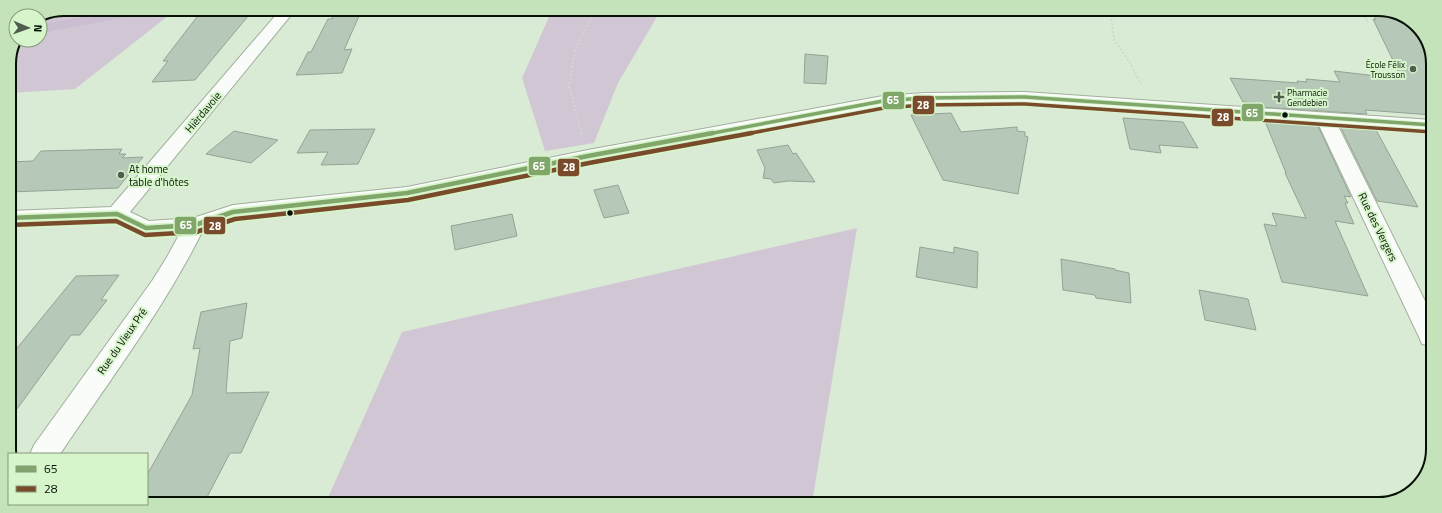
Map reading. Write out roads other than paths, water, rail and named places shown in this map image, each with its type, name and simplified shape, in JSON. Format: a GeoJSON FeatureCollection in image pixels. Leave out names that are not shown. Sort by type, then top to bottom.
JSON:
{"type":"FeatureCollection","features":[{"type":"Feature","properties":{"kind":"street","name":"Hièrdavoie"},"geometry":{"type":"LineString","coordinates":[[116,214],[284,16]]}},
{"type":"Feature","properties":{"kind":"street"},"geometry":{"type":"LineString","coordinates":[[16,218],[116,214],[146,228],[195,225],[233,212],[407,193],[588,156],[883,101],[924,98],[1025,97],[1325,118],[1426,128]]}},
{"type":"Feature","properties":{"kind":"street","name":"Rue des Vergers"},"geometry":{"type":"LineString","coordinates":[[1325,118],[1426,327]]}},
{"type":"Feature","properties":{"kind":"street","name":"Rue du Vieux Pré"},"geometry":{"type":"LineString","coordinates":[[45,453],[160,287],[177,260],[195,225]]}},
{"type":"Feature","properties":{"kind":"place","name":"École Félix Trousson"},"geometry":{"type":"Point","coordinates":[1413,69]}},
{"type":"Feature","properties":{"kind":"place","name":"Pharmacie Gendebien"},"geometry":{"type":"Point","coordinates":[1279,97]}},
{"type":"Feature","properties":{"kind":"place","name":"At home table d'hôtes"},"geometry":{"type":"Point","coordinates":[121,175]}}]}
